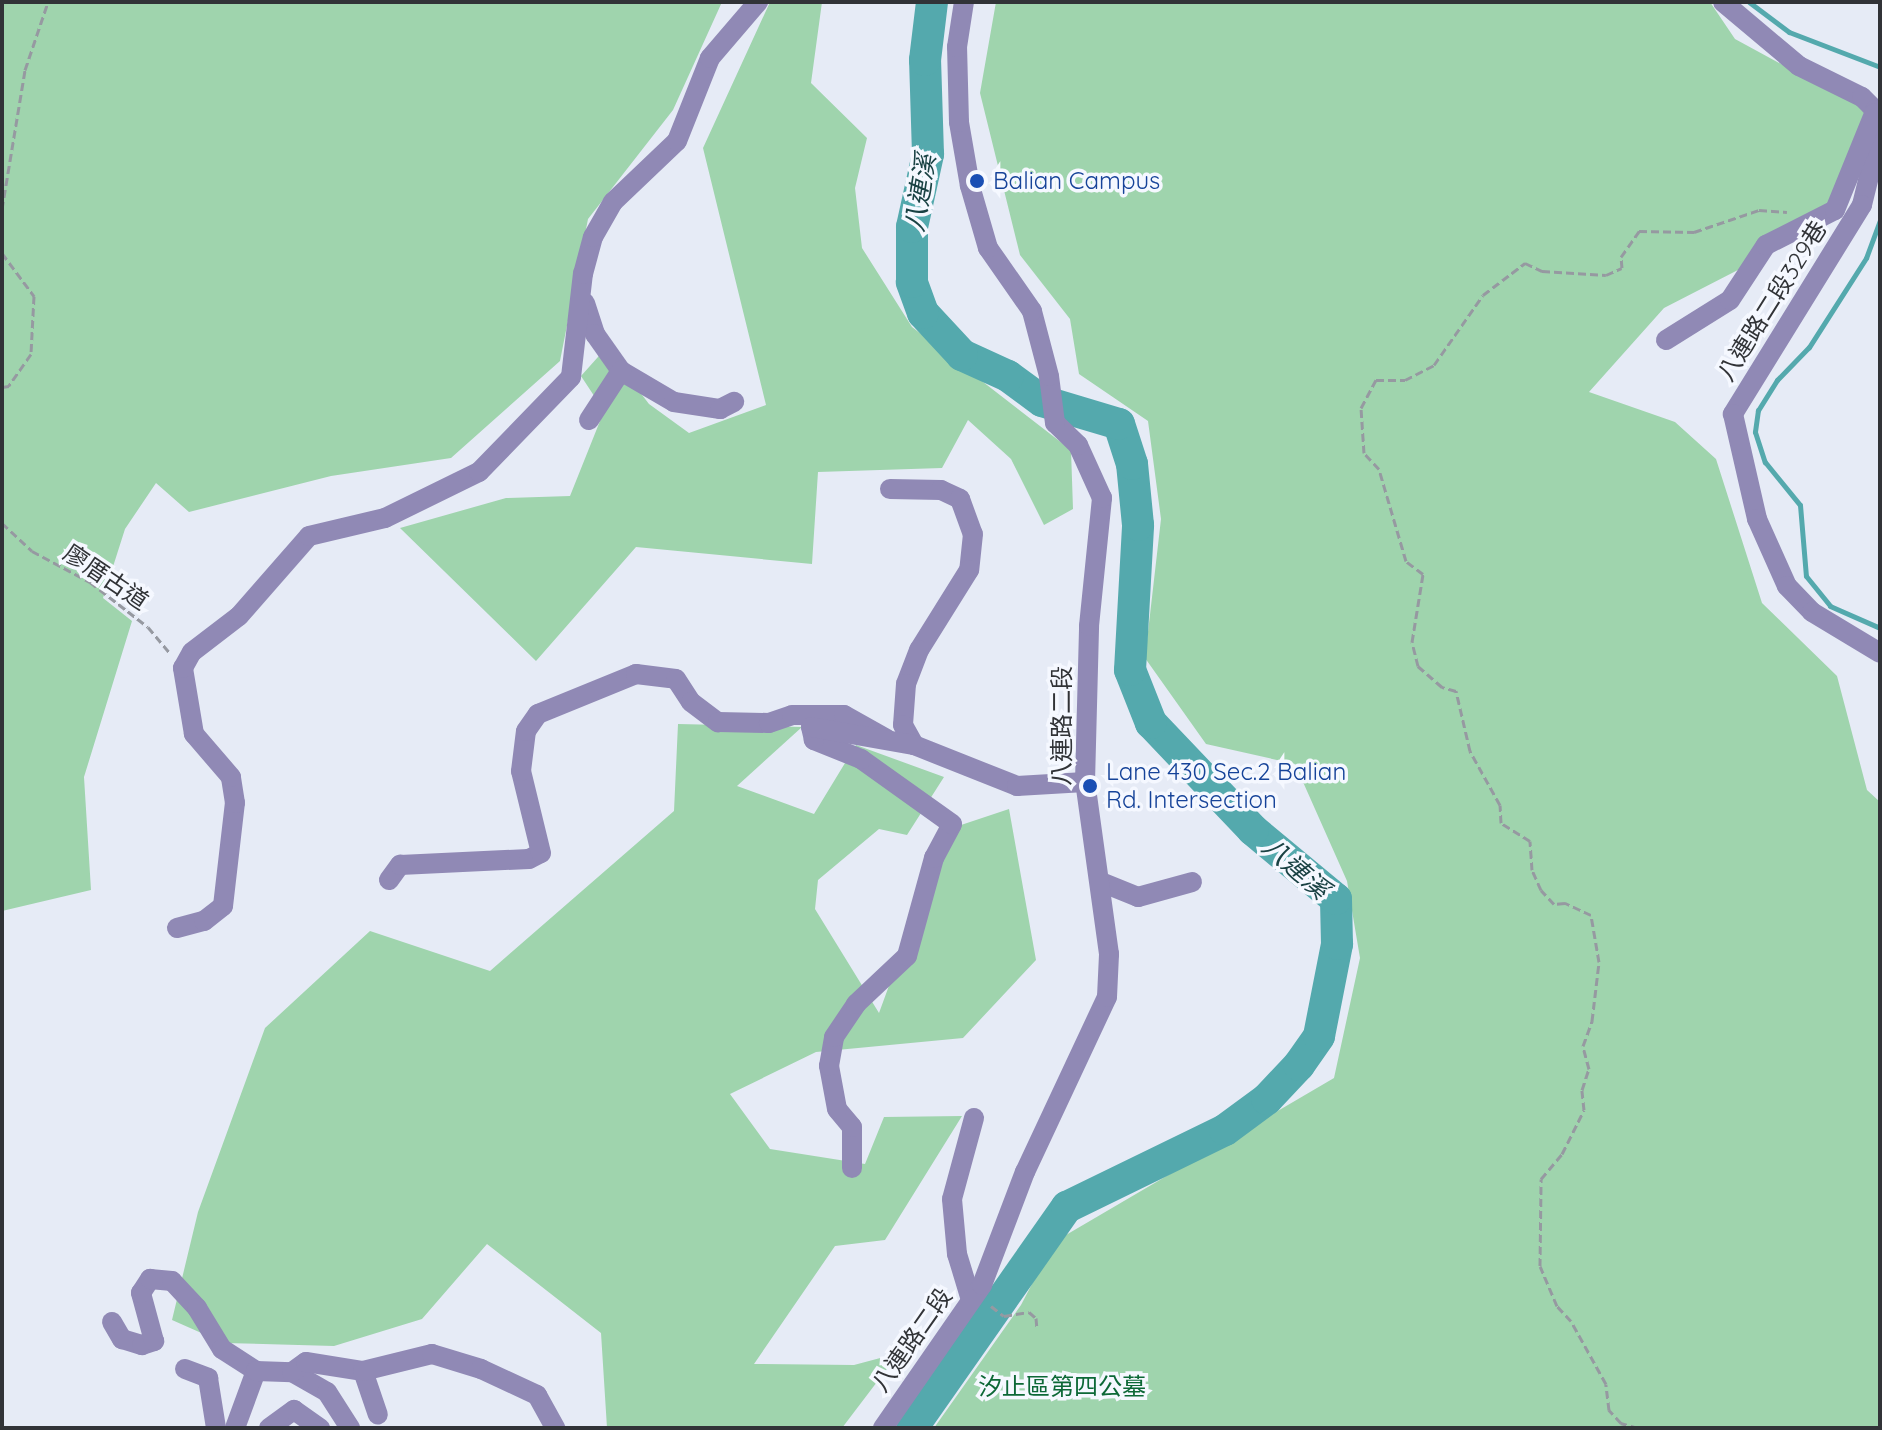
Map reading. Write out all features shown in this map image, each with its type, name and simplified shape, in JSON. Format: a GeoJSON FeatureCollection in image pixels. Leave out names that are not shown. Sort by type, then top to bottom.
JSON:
{"type":"FeatureCollection","features":[{"type":"Feature","properties":{"kind":"street"},"geometry":{"type":"LineString","coordinates":[[177,928],[204,921],[223,906],[235,803],[231,777],[194,734],[183,668],[192,652],[239,616],[309,536],[385,518],[479,472],[571,377],[593,237],[613,202],[677,141],[710,58],[758,2]]}},
{"type":"Feature","properties":{"kind":"street","name":"八連路二段"},"geometry":{"type":"LineString","coordinates":[[883,1428],[977,1300],[1107,997],[1101,882],[1085,782],[1089,626],[1102,498],[1078,445],[1055,423],[1049,376],[1032,311],[988,248],[970,186],[959,122],[957,47],[964,2]]}},
{"type":"Feature","properties":{"kind":"street"},"geometry":{"type":"LineString","coordinates":[[1666,340],[1730,300],[1766,245],[1835,210],[1875,110],[1862,97],[1799,66],[1723,2]]}},
{"type":"Feature","properties":{"kind":"street","name":"八連路二段329巷"},"geometry":{"type":"LineString","coordinates":[[1875,110],[1880,132],[1862,205],[1733,414],[1757,519],[1787,586],[1812,612],[1880,653]]}},
{"type":"Feature","properties":{"kind":"street"},"geometry":{"type":"LineString","coordinates":[[582,292],[595,334],[621,371],[674,402],[720,409],[734,402]]}},
{"type":"Feature","properties":{"kind":"street"},"geometry":{"type":"LineString","coordinates":[[589,420],[621,371]]}},
{"type":"Feature","properties":{"kind":"street"},"geometry":{"type":"LineString","coordinates":[[890,489],[941,490],[960,499],[973,534],[969,570],[919,650],[906,684],[903,725],[914,745]]}},
{"type":"Feature","properties":{"kind":"street"},"geometry":{"type":"LineString","coordinates":[[389,880],[400,865],[529,859],[541,853],[521,771],[526,731],[538,714],[636,674],[676,679],[691,702],[718,722],[769,723],[792,715],[844,715],[887,739]]}},
{"type":"Feature","properties":{"kind":"street"},"geometry":{"type":"LineString","coordinates":[[852,1168],[852,1127],[837,1109],[829,1066],[834,1037],[856,1004],[907,956],[934,858],[952,824],[861,759],[814,740],[811,727],[914,745],[1017,786],[1085,782]]}},
{"type":"Feature","properties":{"kind":"street"},"geometry":{"type":"LineString","coordinates":[[1101,882],[1138,897],[1192,882]]}},
{"type":"Feature","properties":{"kind":"street"},"geometry":{"type":"LineString","coordinates":[[974,1118],[952,1199],[957,1254],[977,1300]]}},
{"type":"Feature","properties":{"kind":"street"},"geometry":{"type":"LineString","coordinates":[[112,1322],[122,1339],[142,1345],[154,1341],[141,1293],[150,1279],[172,1281],[197,1308],[222,1349],[256,1371],[292,1372],[327,1392],[350,1428]]}},
{"type":"Feature","properties":{"kind":"street"},"geometry":{"type":"LineString","coordinates":[[292,1372],[306,1362],[363,1371],[432,1354],[469,1365],[537,1395],[555,1428]]}},
{"type":"Feature","properties":{"kind":"street"},"geometry":{"type":"LineString","coordinates":[[185,1369],[208,1378],[216,1428]]}},
{"type":"Feature","properties":{"kind":"street"},"geometry":{"type":"LineString","coordinates":[[235,1428],[256,1371]]}},
{"type":"Feature","properties":{"kind":"street"},"geometry":{"type":"LineString","coordinates":[[363,1371],[378,1415]]}},
{"type":"Feature","properties":{"kind":"street"},"geometry":{"type":"LineString","coordinates":[[269,1428],[294,1410],[320,1428]]}},
{"type":"Feature","properties":{"kind":"path"},"geometry":{"type":"LineString","coordinates":[[2,209],[25,70],[48,2]]}},
{"type":"Feature","properties":{"kind":"path"},"geometry":{"type":"LineString","coordinates":[[1638,1428],[1621,1423],[1609,1410],[1606,1384],[1571,1321],[1557,1306],[1540,1266],[1541,1179],[1562,1154],[1584,1110],[1582,1090],[1589,1069],[1583,1046],[1592,1021],[1599,962],[1591,915],[1565,903],[1554,904],[1541,890],[1532,870],[1530,841],[1501,823],[1500,805],[1470,751],[1456,691],[1442,687],[1418,666],[1412,642],[1423,574],[1406,561],[1379,469],[1364,453],[1361,408],[1376,380],[1405,380],[1434,365],[1483,295],[1525,263],[1542,271],[1606,275],[1622,268],[1621,257],[1639,231],[1694,232],[1759,210],[1789,212]]}},
{"type":"Feature","properties":{"kind":"path"},"geometry":{"type":"LineString","coordinates":[[2,253],[34,296],[31,354],[9,386],[2,387]]}},
{"type":"Feature","properties":{"kind":"path","name":"廖厝古道"},"geometry":{"type":"LineString","coordinates":[[2,523],[32,551],[90,582],[148,627],[183,668]]}},
{"type":"Feature","properties":{"kind":"path"},"geometry":{"type":"LineString","coordinates":[[977,1300],[1004,1316],[1029,1312],[1037,1329]]}},
{"type":"Feature","properties":{"kind":"green space"},"geometry":{"type":"Polygon","coordinates":[[[2,2],[722,2],[673,110],[588,219],[560,361],[451,458],[331,476],[189,512],[156,483],[125,529],[103,598],[132,621],[84,777],[91,890],[2,911],[2,2]]]}},
{"type":"Feature","properties":{"kind":"green space"},"geometry":{"type":"Polygon","coordinates":[[[770,2],[822,2],[811,83],[867,138],[855,188],[862,248],[912,327],[1071,450],[1073,509],[1044,525],[1011,459],[968,420],[942,468],[818,472],[812,564],[636,547],[536,661],[400,528],[506,498],[570,496],[604,411],[581,376],[606,348],[649,404],[689,433],[766,405],[703,148],[770,2]]]}},
{"type":"Feature","properties":{"kind":"green space","name":"汐止區第四公墓"},"geometry":{"type":"Polygon","coordinates":[[[996,2],[1710,2],[1735,39],[1866,110],[1864,163],[1841,217],[1664,308],[1589,392],[1675,422],[1716,459],[1762,603],[1837,676],[1867,790],[1880,802],[1880,1428],[934,1428],[1021,1305],[1054,1242],[1334,1078],[1360,958],[1347,881],[1295,764],[1206,744],[1145,658],[1161,519],[1148,421],[1079,374],[1070,319],[1020,255],[980,93],[996,2]]]}},
{"type":"Feature","properties":{"kind":"green space"},"geometry":{"type":"Polygon","coordinates":[[[678,724],[802,727],[737,786],[814,814],[856,745],[944,777],[907,835],[879,829],[818,880],[815,909],[879,1013],[946,830],[1009,809],[1036,960],[963,1038],[816,1052],[730,1094],[770,1149],[865,1164],[884,1117],[962,1116],[885,1240],[835,1246],[754,1364],[854,1365],[899,1353],[842,1428],[607,1428],[601,1333],[487,1244],[422,1319],[334,1346],[224,1343],[172,1320],[198,1212],[265,1028],[370,931],[490,971],[674,811],[678,724]]]}},
{"type":"Feature","properties":{"kind":"waterway","name":"八連溪"},"geometry":{"type":"LineString","coordinates":[[912,1428],[1067,1207],[1225,1130],[1267,1099],[1299,1065],[1319,1036],[1337,944],[1336,899],[1253,830],[1151,723],[1130,670],[1138,525],[1132,464],[1119,424],[1042,401],[1008,376],[962,355],[923,313],[912,282],[912,227],[928,154],[925,60],[932,2]]}},
{"type":"Feature","properties":{"kind":"waterway"},"geometry":{"type":"LineString","coordinates":[[1749,2],[1789,32],[1880,67]]}},
{"type":"Feature","properties":{"kind":"waterway"},"geometry":{"type":"LineString","coordinates":[[1880,220],[1866,258],[1809,347],[1777,380],[1758,410],[1755,432],[1765,462],[1800,505],[1806,576],[1830,606],[1880,628]]}},
{"type":"Feature","properties":{"kind":"place","name":"Balian Campus"},"geometry":{"type":"Point","coordinates":[977,181]}},
{"type":"Feature","properties":{"kind":"place","name":"Lane 430 Sec.2 Balian Rd. Intersection"},"geometry":{"type":"Point","coordinates":[1090,786]}}]}
